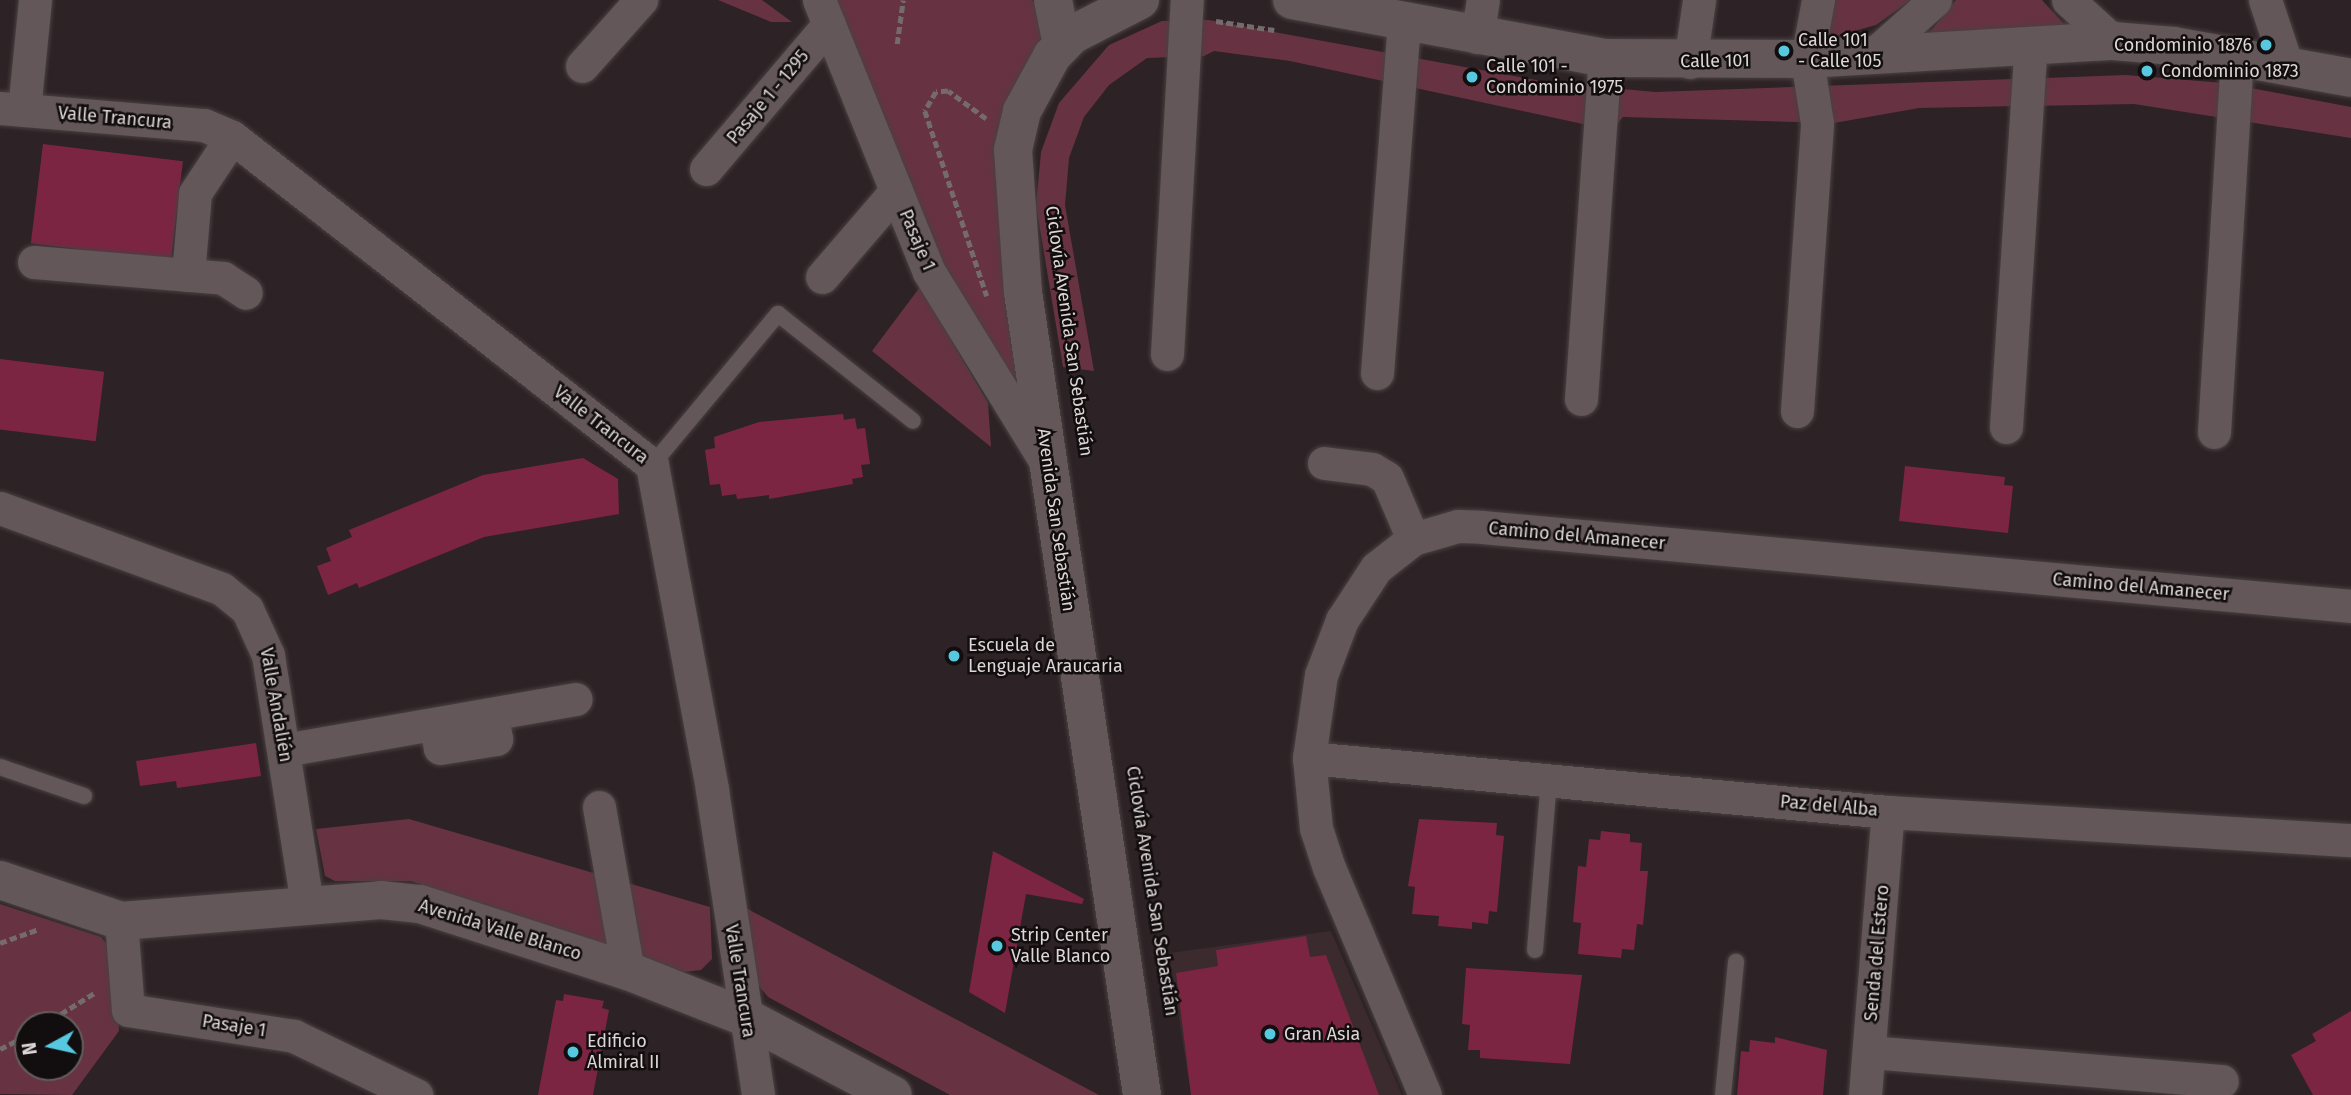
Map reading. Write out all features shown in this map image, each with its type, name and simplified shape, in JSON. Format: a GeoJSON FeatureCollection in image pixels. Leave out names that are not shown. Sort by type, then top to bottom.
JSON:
{"type":"FeatureCollection","features":[{"type":"Feature","properties":{"kind":"main road"},"geometry":{"type":"LineString","coordinates":[[1053,0],[1062,45]]}},
{"type":"Feature","properties":{"kind":"main road","name":"Avenida San Sebastián"},"geometry":{"type":"LineString","coordinates":[[1140,0],[1062,45],[1030,93],[1017,130],[1014,202],[1047,464],[1142,1095]]}},
{"type":"Feature","properties":{"kind":"main road","name":"Calle 101"},"geometry":{"type":"LineString","coordinates":[[1286,15],[1404,22],[1480,18],[1605,58],[1690,62],[1807,59],[2113,41],[2237,56],[2351,78]]}},
{"type":"Feature","properties":{"kind":"main road","name":"Avenida Valle Blanco"},"geometry":{"type":"LineString","coordinates":[[0,880],[121,921],[381,900],[419,904],[628,971],[745,1017],[893,1095]]}},
{"type":"Feature","properties":{"kind":"street"},"geometry":{"type":"LineString","coordinates":[[12,109],[35,0]]}},
{"type":"Feature","properties":{"kind":"street"},"geometry":{"type":"LineString","coordinates":[[582,66],[641,0]]}},
{"type":"Feature","properties":{"kind":"street"},"geometry":{"type":"LineString","coordinates":[[1690,62],[1699,0]]}},
{"type":"Feature","properties":{"kind":"street"},"geometry":{"type":"LineString","coordinates":[[1797,411],[1817,123],[1807,59],[1818,0]]}},
{"type":"Feature","properties":{"kind":"street"},"geometry":{"type":"LineString","coordinates":[[1873,55],[1935,0]]}},
{"type":"Feature","properties":{"kind":"street"},"geometry":{"type":"LineString","coordinates":[[2068,0],[2113,41]]}},
{"type":"Feature","properties":{"kind":"street"},"geometry":{"type":"LineString","coordinates":[[2265,0],[2287,65]]}},
{"type":"Feature","properties":{"kind":"street"},"geometry":{"type":"LineString","coordinates":[[1167,354],[1187,10]]}},
{"type":"Feature","properties":{"kind":"street","name":"Pasaje 1 - 1295"},"geometry":{"type":"LineString","coordinates":[[706,169],[824,12]]}},
{"type":"Feature","properties":{"kind":"street","name":"Pasaje 1"},"geometry":{"type":"LineString","coordinates":[[824,12],[929,272],[1047,464]]}},
{"type":"Feature","properties":{"kind":"street"},"geometry":{"type":"LineString","coordinates":[[1377,373],[1404,22]]}},
{"type":"Feature","properties":{"kind":"street"},"geometry":{"type":"LineString","coordinates":[[2006,427],[2031,44]]}},
{"type":"Feature","properties":{"kind":"street"},"geometry":{"type":"LineString","coordinates":[[2214,432],[2237,56]]}},
{"type":"Feature","properties":{"kind":"street"},"geometry":{"type":"LineString","coordinates":[[1581,399],[1605,58]]}},
{"type":"Feature","properties":{"kind":"street","name":"Valle Trancura"},"geometry":{"type":"LineString","coordinates":[[12,109],[204,125],[232,137],[652,465],[712,790],[758,1095]]}},
{"type":"Feature","properties":{"kind":"street"},"geometry":{"type":"LineString","coordinates":[[188,275],[195,193],[232,137]]}},
{"type":"Feature","properties":{"kind":"street"},"geometry":{"type":"LineString","coordinates":[[822,277],[896,191]]}},
{"type":"Feature","properties":{"kind":"street"},"geometry":{"type":"LineString","coordinates":[[34,262],[230,280],[246,293]]}},
{"type":"Feature","properties":{"kind":"street"},"geometry":{"type":"LineString","coordinates":[[1324,463],[1363,467],[1387,478],[1413,539]]}},
{"type":"Feature","properties":{"kind":"street","name":"Valle Andalién"},"geometry":{"type":"LineString","coordinates":[[0,508],[236,598],[264,638],[307,905]]}},
{"type":"Feature","properties":{"kind":"street","name":"Camino del Amanecer"},"geometry":{"type":"LineString","coordinates":[[1425,1095],[1329,868],[1316,828],[1309,758],[1321,675],[1342,620],[1376,568],[1413,539],[1447,528],[1482,527],[2351,606]]}},
{"type":"Feature","properties":{"kind":"street"},"geometry":{"type":"LineString","coordinates":[[284,750],[436,724],[440,748],[496,739],[492,714],[576,699]]}},
{"type":"Feature","properties":{"kind":"street","name":"Paz del Alba"},"geometry":{"type":"LineString","coordinates":[[1309,758],[1888,811],[2351,840]]}},
{"type":"Feature","properties":{"kind":"street"},"geometry":{"type":"LineString","coordinates":[[599,807],[628,971]]}},
{"type":"Feature","properties":{"kind":"street","name":"Senda del Estero"},"geometry":{"type":"LineString","coordinates":[[1865,1095],[1888,811]]}},
{"type":"Feature","properties":{"kind":"street","name":"Pasaje 1"},"geometry":{"type":"LineString","coordinates":[[121,921],[123,975],[128,1010],[294,1036],[416,1095]]}},
{"type":"Feature","properties":{"kind":"street"},"geometry":{"type":"LineString","coordinates":[[1868,1052],[2222,1081]]}},
{"type":"Feature","properties":{"kind":"lane"},"geometry":{"type":"LineString","coordinates":[[652,465],[778,314],[913,421]]}},
{"type":"Feature","properties":{"kind":"lane"},"geometry":{"type":"LineString","coordinates":[[0,767],[84,796]]}},
{"type":"Feature","properties":{"kind":"lane"},"geometry":{"type":"LineString","coordinates":[[1535,950],[1549,780]]}},
{"type":"Feature","properties":{"kind":"lane"},"geometry":{"type":"LineString","coordinates":[[1723,1095],[1736,962]]}},
{"type":"Feature","properties":{"kind":"path"},"geometry":{"type":"LineString","coordinates":[[897,44],[903,0]]}},
{"type":"Feature","properties":{"kind":"path"},"geometry":{"type":"LineString","coordinates":[[1187,10],[1286,15]]}},
{"type":"Feature","properties":{"kind":"path"},"geometry":{"type":"LineString","coordinates":[[992,310],[925,123],[927,101],[939,90],[957,93],[977,115],[1017,130]]}},
{"type":"Feature","properties":{"kind":"path"},"geometry":{"type":"LineString","coordinates":[[65,1011],[123,975]]}},
{"type":"Feature","properties":{"kind":"shaded area"},"geometry":{"type":"Polygon","coordinates":[[[718,0],[762,0],[792,22],[771,22],[718,0]]]}},
{"type":"Feature","properties":{"kind":"shaded area"},"geometry":{"type":"Polygon","coordinates":[[[831,0],[1032,0],[1038,7],[1044,33],[1006,103],[1027,416],[964,316],[831,0]]]}},
{"type":"Feature","properties":{"kind":"shaded area"},"geometry":{"type":"Polygon","coordinates":[[[1829,0],[1911,0],[1876,25],[1822,40],[1829,0]]]}},
{"type":"Feature","properties":{"kind":"shaded area"},"geometry":{"type":"Polygon","coordinates":[[[1956,0],[2042,0],[2065,25],[1925,38],[1956,0]]]}},
{"type":"Feature","properties":{"kind":"shaded area"},"geometry":{"type":"Polygon","coordinates":[[[1209,20],[1547,82],[1655,92],[2126,75],[2224,83],[2351,107],[2351,138],[2134,104],[1919,108],[1834,123],[1623,117],[1616,125],[1583,124],[1290,61],[1214,51],[1204,56],[1147,58],[1109,85],[1084,117],[1069,158],[1065,205],[1094,371],[1063,367],[1036,205],[1041,152],[1059,103],[1109,45],[1162,21],[1209,20]]]}},
{"type":"Feature","properties":{"kind":"shaded area"},"geometry":{"type":"Polygon","coordinates":[[[920,287],[988,403],[991,447],[872,351],[920,287]]]}},
{"type":"Feature","properties":{"kind":"shaded area"},"geometry":{"type":"Polygon","coordinates":[[[409,819],[710,907],[712,959],[701,970],[684,972],[411,881],[335,881],[325,876],[316,829],[409,819]]]}},
{"type":"Feature","properties":{"kind":"shaded area"},"geometry":{"type":"Polygon","coordinates":[[[0,904],[101,937],[114,953],[119,1031],[84,1079],[84,1011],[14,1011],[14,1081],[82,1081],[72,1095],[0,1094],[0,904]]]}},
{"type":"Feature","properties":{"kind":"shaded area"},"geometry":{"type":"Polygon","coordinates":[[[742,906],[1099,1095],[950,1095],[768,997],[753,979],[742,906]]]}},
{"type":"Feature","properties":{"kind":"shaded area","name":"Gran Asia"},"geometry":{"type":"Polygon","coordinates":[[[1331,931],[1402,1095],[1191,1095],[1169,953],[1331,931]]]}},
{"type":"Feature","properties":{"kind":"building"},"geometry":{"type":"Polygon","coordinates":[[[43,144],[183,161],[171,260],[31,243],[43,144]]]}},
{"type":"Feature","properties":{"kind":"building"},"geometry":{"type":"Polygon","coordinates":[[[0,359],[104,372],[96,441],[0,430],[0,359]]]}},
{"type":"Feature","properties":{"kind":"building"},"geometry":{"type":"Polygon","coordinates":[[[843,414],[844,420],[855,418],[857,429],[865,428],[870,464],[861,465],[863,477],[852,479],[853,484],[769,499],[769,495],[737,499],[736,494],[722,496],[720,484],[710,485],[705,450],[715,448],[714,437],[759,422],[843,414]]]}},
{"type":"Feature","properties":{"kind":"building"},"geometry":{"type":"Polygon","coordinates":[[[583,458],[618,479],[619,514],[484,537],[359,588],[357,583],[328,595],[317,566],[331,561],[326,548],[352,537],[349,530],[483,475],[583,458]]]}},
{"type":"Feature","properties":{"kind":"building"},"geometry":{"type":"Polygon","coordinates":[[[1905,466],[2005,477],[2004,485],[2013,486],[2008,533],[1899,521],[1905,466]]]}},
{"type":"Feature","properties":{"kind":"building"},"geometry":{"type":"Polygon","coordinates":[[[256,743],[261,776],[177,788],[176,781],[140,786],[136,761],[256,743]]]}},
{"type":"Feature","properties":{"kind":"building"},"geometry":{"type":"Polygon","coordinates":[[[1419,819],[1497,823],[1496,835],[1504,836],[1497,912],[1489,911],[1488,924],[1472,922],[1472,929],[1438,926],[1439,916],[1412,914],[1415,887],[1408,886],[1419,819]]]}},
{"type":"Feature","properties":{"kind":"building"},"geometry":{"type":"Polygon","coordinates":[[[1601,831],[1630,834],[1630,842],[1642,843],[1640,871],[1648,871],[1643,925],[1637,924],[1634,950],[1622,949],[1621,958],[1578,954],[1581,923],[1573,922],[1578,866],[1586,867],[1589,839],[1600,840],[1601,831]]]}},
{"type":"Feature","properties":{"kind":"building","name":"Strip Center Valle Blanco"},"geometry":{"type":"Polygon","coordinates":[[[993,851],[1084,899],[1082,904],[1026,894],[1005,1013],[969,992],[993,851]]]}},
{"type":"Feature","properties":{"kind":"building","name":"Gran Asia"},"geometry":{"type":"Polygon","coordinates":[[[1306,936],[1310,957],[1326,955],[1379,1095],[1191,1095],[1176,973],[1218,966],[1216,950],[1306,936]]]}},
{"type":"Feature","properties":{"kind":"building"},"geometry":{"type":"Polygon","coordinates":[[[1466,968],[1582,975],[1570,1064],[1480,1058],[1480,1050],[1468,1050],[1470,1025],[1462,1024],[1466,968]]]}},
{"type":"Feature","properties":{"kind":"building","name":"Edificio Almiral II"},"geometry":{"type":"Polygon","coordinates":[[[564,994],[604,1001],[602,1008],[609,1010],[593,1095],[538,1095],[556,1000],[563,1001],[564,994]]]}},
{"type":"Feature","properties":{"kind":"building"},"geometry":{"type":"Polygon","coordinates":[[[2351,1011],[2351,1095],[2313,1095],[2291,1055],[2316,1041],[2312,1034],[2351,1011]]]}},
{"type":"Feature","properties":{"kind":"building"},"geometry":{"type":"Polygon","coordinates":[[[1775,1037],[1827,1050],[1823,1095],[1737,1095],[1741,1051],[1749,1052],[1750,1040],[1775,1043],[1775,1037]]]}},
{"type":"Feature","properties":{"kind":"place","name":"Condominio 1876"},"geometry":{"type":"Point","coordinates":[2266,45]}},
{"type":"Feature","properties":{"kind":"place","name":"Calle 101 - Calle 105"},"geometry":{"type":"Point","coordinates":[1784,51]}},
{"type":"Feature","properties":{"kind":"place","name":"Condominio 1873"},"geometry":{"type":"Point","coordinates":[2147,71]}},
{"type":"Feature","properties":{"kind":"place","name":"Calle 101 - Condominio 1975"},"geometry":{"type":"Point","coordinates":[1472,77]}},
{"type":"Feature","properties":{"kind":"place","name":"Escuela de Lenguaje Araucaria"},"geometry":{"type":"Point","coordinates":[954,656]}},
{"type":"Feature","properties":{"kind":"place","name":"Strip Center Valle Blanco"},"geometry":{"type":"Point","coordinates":[997,946]}},
{"type":"Feature","properties":{"kind":"place","name":"Gran Asia"},"geometry":{"type":"Point","coordinates":[1270,1034]}},
{"type":"Feature","properties":{"kind":"place","name":"Edificio Almiral II"},"geometry":{"type":"Point","coordinates":[573,1052]}}]}
